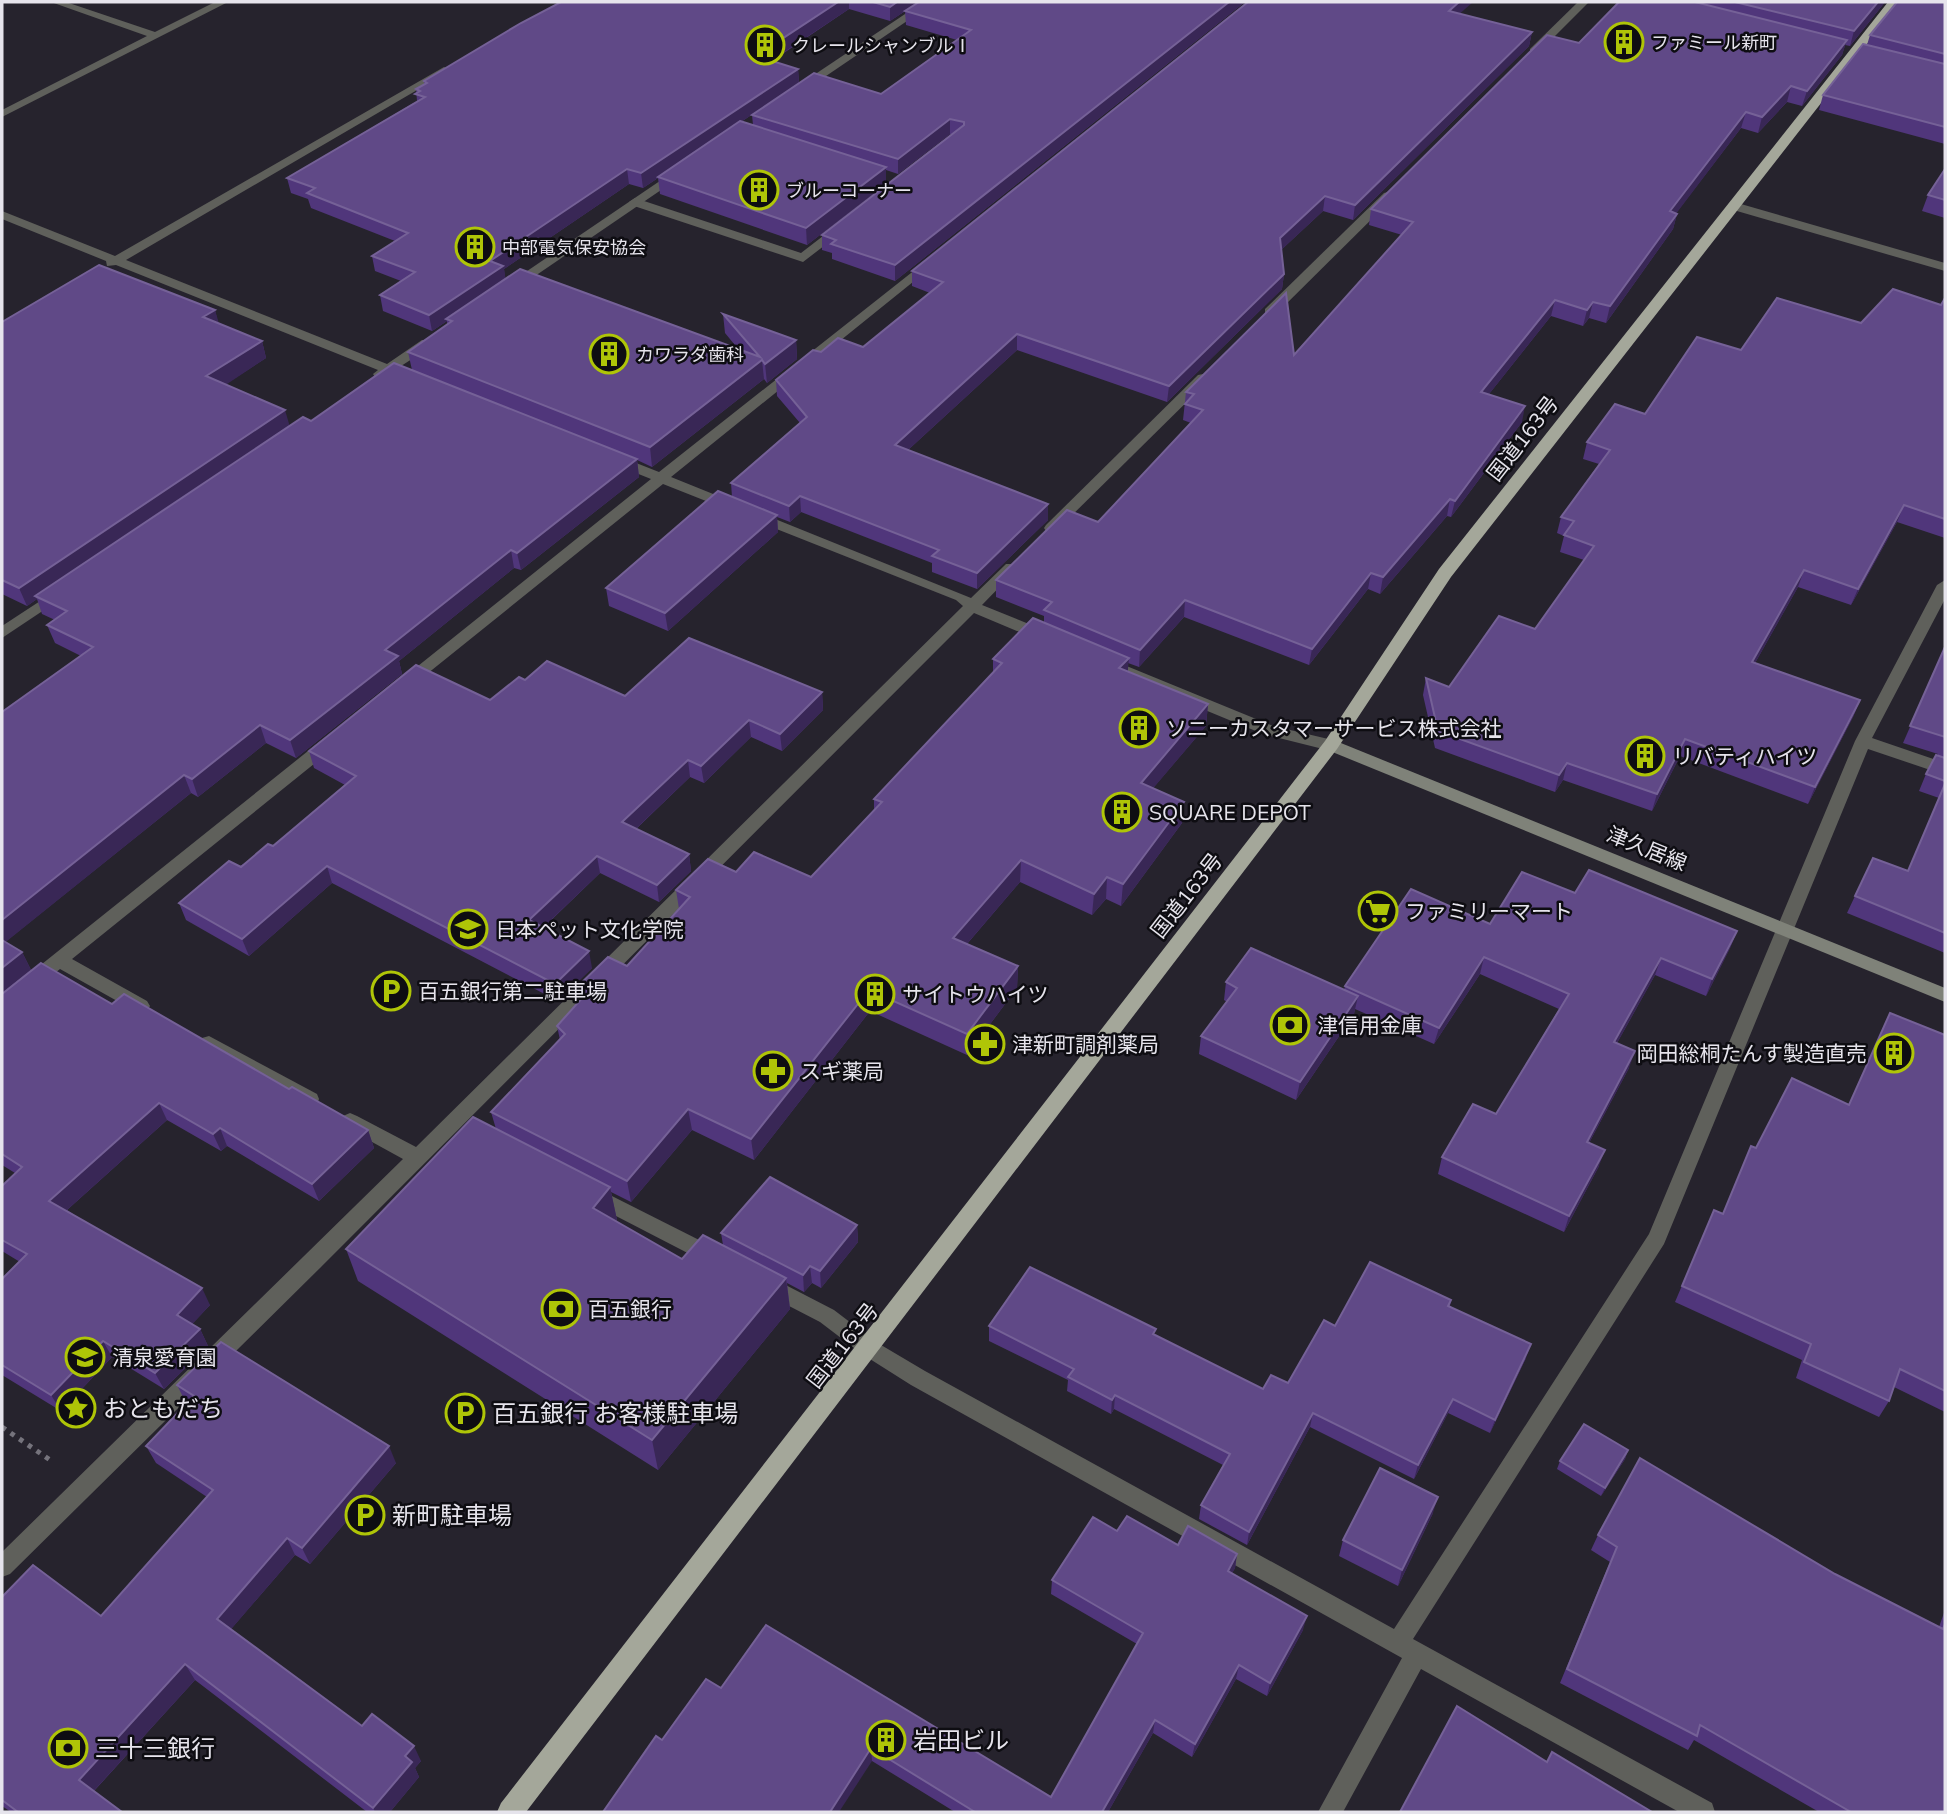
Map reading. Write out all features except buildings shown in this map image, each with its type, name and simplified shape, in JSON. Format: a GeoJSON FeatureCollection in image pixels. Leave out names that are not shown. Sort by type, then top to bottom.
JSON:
{"type":"FeatureCollection","features":[{"type":"Feature","properties":{"kind":"highway","name":"国道163号"},"geometry":{"type":"LineString","coordinates":[[510,1812],[1331,745],[1445,573],[1895,2]]}},
{"type":"Feature","properties":{"kind":"main road","name":"津久居線"},"geometry":{"type":"LineString","coordinates":[[1331,745],[1945,995]]}},
{"type":"Feature","properties":{"kind":"street"},"geometry":{"type":"LineString","coordinates":[[56,2],[156,36]]}},
{"type":"Feature","properties":{"kind":"street"},"geometry":{"type":"LineString","coordinates":[[2,114],[223,2]]}},
{"type":"Feature","properties":{"kind":"street"},"geometry":{"type":"LineString","coordinates":[[783,101],[930,2]]}},
{"type":"Feature","properties":{"kind":"street"},"geometry":{"type":"LineString","coordinates":[[1528,57],[1584,2]]}},
{"type":"Feature","properties":{"kind":"street"},"geometry":{"type":"LineString","coordinates":[[93,274],[450,67]]}},
{"type":"Feature","properties":{"kind":"street"},"geometry":{"type":"LineString","coordinates":[[500,293],[692,163]]}},
{"type":"Feature","properties":{"kind":"street"},"geometry":{"type":"LineString","coordinates":[[1259,323],[1395,189]]}},
{"type":"Feature","properties":{"kind":"street"},"geometry":{"type":"LineString","coordinates":[[635,202],[803,258],[846,224]]}},
{"type":"Feature","properties":{"kind":"street"},"geometry":{"type":"LineString","coordinates":[[1734,206],[1945,267]]}},
{"type":"Feature","properties":{"kind":"street"},"geometry":{"type":"LineString","coordinates":[[2,215],[425,383]]}},
{"type":"Feature","properties":{"kind":"street"},"geometry":{"type":"LineString","coordinates":[[392,693],[939,255]]}},
{"type":"Feature","properties":{"kind":"street"},"geometry":{"type":"LineString","coordinates":[[365,384],[432,339]]}},
{"type":"Feature","properties":{"kind":"street"},"geometry":{"type":"LineString","coordinates":[[1038,541],[1210,371]]}},
{"type":"Feature","properties":{"kind":"street"},"geometry":{"type":"LineString","coordinates":[[599,453],[961,597],[972,606],[1062,644]]}},
{"type":"Feature","properties":{"kind":"street"},"geometry":{"type":"LineString","coordinates":[[2,1567],[1019,559]]}},
{"type":"Feature","properties":{"kind":"street"},"geometry":{"type":"LineString","coordinates":[[1330,1812],[1406,1650],[1657,1238],[1863,741],[1945,585]]}},
{"type":"Feature","properties":{"kind":"street"},"geometry":{"type":"LineString","coordinates":[[2,632],[70,586]]}},
{"type":"Feature","properties":{"kind":"street"},"geometry":{"type":"LineString","coordinates":[[1088,655],[1269,730],[1331,745]]}},
{"type":"Feature","properties":{"kind":"street"},"geometry":{"type":"LineString","coordinates":[[2,1006],[338,736]]}},
{"type":"Feature","properties":{"kind":"street"},"geometry":{"type":"LineString","coordinates":[[1863,741],[1945,769]]}},
{"type":"Feature","properties":{"kind":"street"},"geometry":{"type":"LineString","coordinates":[[58,960],[154,1013]]}},
{"type":"Feature","properties":{"kind":"street"},"geometry":{"type":"LineString","coordinates":[[190,1032],[416,1157]]}},
{"type":"Feature","properties":{"kind":"street"},"geometry":{"type":"LineString","coordinates":[[453,1122],[477,1134]]}},
{"type":"Feature","properties":{"kind":"street"},"geometry":{"type":"LineString","coordinates":[[575,1185],[827,1316],[869,1348],[918,1378],[1703,1812]]}},
{"type":"Feature","properties":{"kind":"path"},"geometry":{"type":"LineString","coordinates":[[2,1427],[87,1485]]}},
{"type":"Feature","properties":{"kind":"place","name":"ファミール新町"},"geometry":{"type":"Point","coordinates":[1624,42]}},
{"type":"Feature","properties":{"kind":"place","name":"クレールシャンブルⅠ"},"geometry":{"type":"Point","coordinates":[765,45]}},
{"type":"Feature","properties":{"kind":"place","name":"ブルーコーナー"},"geometry":{"type":"Point","coordinates":[759,190]}},
{"type":"Feature","properties":{"kind":"place","name":"中部電気保安協会"},"geometry":{"type":"Point","coordinates":[475,247]}},
{"type":"Feature","properties":{"kind":"place","name":"カワラダ歯科"},"geometry":{"type":"Point","coordinates":[609,354]}},
{"type":"Feature","properties":{"kind":"place","name":"ソニーカスタマーサービス株式会社"},"geometry":{"type":"Point","coordinates":[1139,728]}},
{"type":"Feature","properties":{"kind":"place","name":"リバティハイツ"},"geometry":{"type":"Point","coordinates":[1645,756]}},
{"type":"Feature","properties":{"kind":"place","name":"SQUARE DEPOT"},"geometry":{"type":"Point","coordinates":[1122,812]}},
{"type":"Feature","properties":{"kind":"place","name":"ファミリーマート"},"geometry":{"type":"Point","coordinates":[1378,911]}},
{"type":"Feature","properties":{"kind":"place","name":"日本ペット文化学院"},"geometry":{"type":"Point","coordinates":[468,929]}},
{"type":"Feature","properties":{"kind":"place","name":"百五銀行第二駐車場"},"geometry":{"type":"Point","coordinates":[391,991]}},
{"type":"Feature","properties":{"kind":"place","name":"サイトウハイツ"},"geometry":{"type":"Point","coordinates":[875,994]}},
{"type":"Feature","properties":{"kind":"place","name":"津信用金庫"},"geometry":{"type":"Point","coordinates":[1290,1025]}},
{"type":"Feature","properties":{"kind":"place","name":"津新町調剤薬局"},"geometry":{"type":"Point","coordinates":[985,1044]}},
{"type":"Feature","properties":{"kind":"place","name":"岡田総桐たんす製造直売"},"geometry":{"type":"Point","coordinates":[1894,1053]}},
{"type":"Feature","properties":{"kind":"place","name":"スギ薬局"},"geometry":{"type":"Point","coordinates":[773,1071]}},
{"type":"Feature","properties":{"kind":"place","name":"百五銀行"},"geometry":{"type":"Point","coordinates":[561,1309]}},
{"type":"Feature","properties":{"kind":"place","name":"清泉愛育園"},"geometry":{"type":"Point","coordinates":[85,1357]}},
{"type":"Feature","properties":{"kind":"place","name":"おともだち"},"geometry":{"type":"Point","coordinates":[76,1408]}},
{"type":"Feature","properties":{"kind":"place","name":"百五銀行 お客様駐車場"},"geometry":{"type":"Point","coordinates":[465,1413]}},
{"type":"Feature","properties":{"kind":"place","name":"新町駐車場"},"geometry":{"type":"Point","coordinates":[365,1515]}},
{"type":"Feature","properties":{"kind":"place","name":"岩田ビル"},"geometry":{"type":"Point","coordinates":[886,1740]}},
{"type":"Feature","properties":{"kind":"place","name":"三十三銀行"},"geometry":{"type":"Point","coordinates":[68,1748]}}]}
